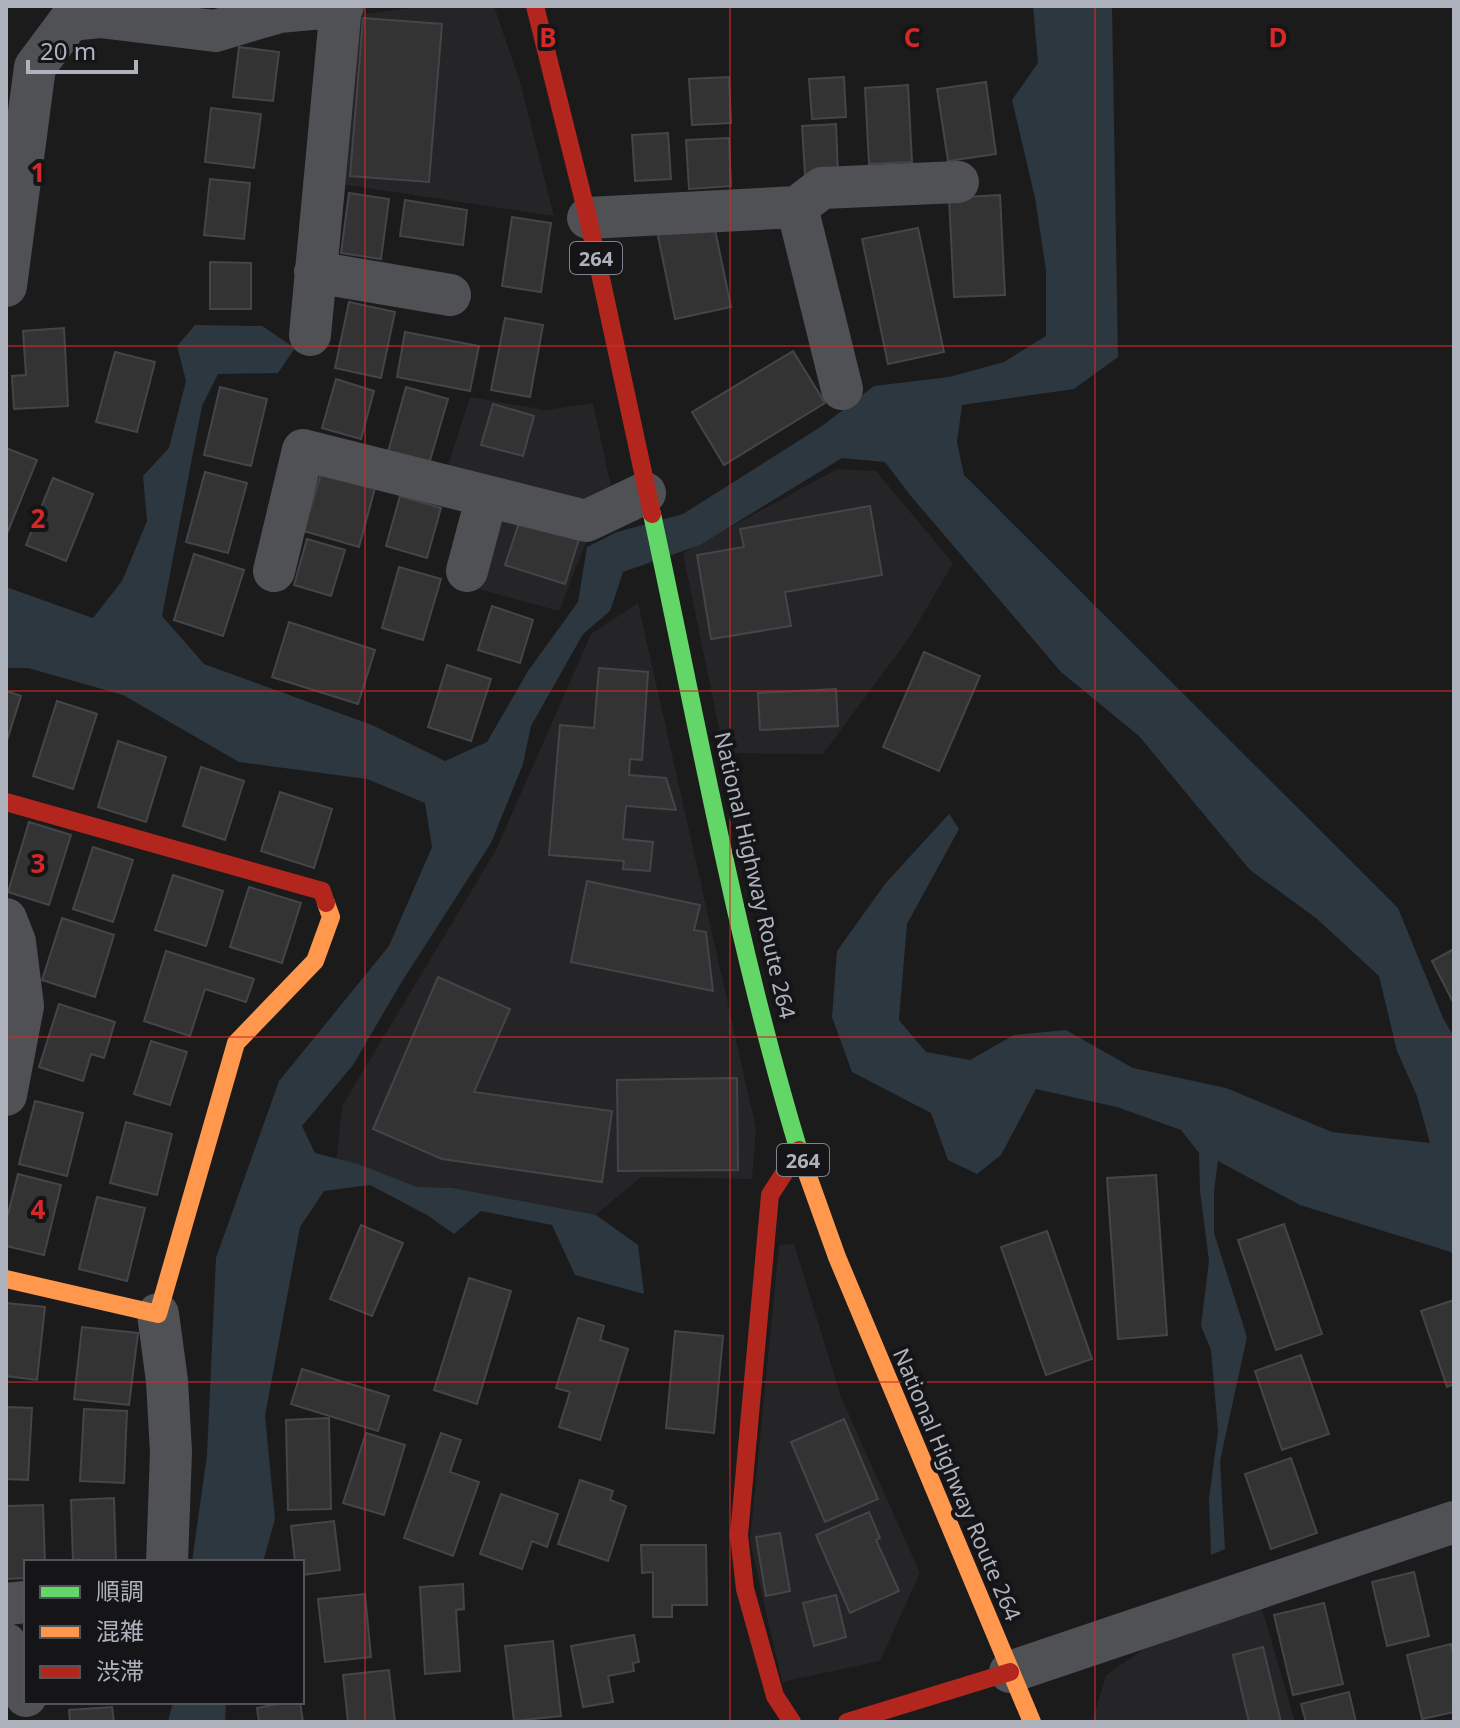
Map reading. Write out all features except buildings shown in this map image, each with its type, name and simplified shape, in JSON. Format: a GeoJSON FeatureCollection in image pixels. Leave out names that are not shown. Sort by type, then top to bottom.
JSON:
{"type":"FeatureCollection","features":[{"type":"Feature","properties":{"kind":"main road","name":"National Highway Route 264"},"geometry":{"type":"LineString","coordinates":[[535,6],[588,218],[736,905],[774,1063],[799,1150],[837,1257],[1032,1722]]}},
{"type":"Feature","properties":{"kind":"main road"},"geometry":{"type":"LineString","coordinates":[[6,802],[322,891],[331,917],[315,961],[236,1043],[158,1314],[6,1279]]}},
{"type":"Feature","properties":{"kind":"main road"},"geometry":{"type":"LineString","coordinates":[[792,1722],[775,1696],[745,1589],[739,1535],[770,1195],[799,1150]]}},
{"type":"Feature","properties":{"kind":"main road"},"geometry":{"type":"LineString","coordinates":[[847,1722],[1010,1672]]}},
{"type":"Feature","properties":{"kind":"street"},"geometry":{"type":"LineString","coordinates":[[6,286],[35,67],[70,20],[99,12],[215,31],[279,9],[342,6],[310,335]]}},
{"type":"Feature","properties":{"kind":"street"},"geometry":{"type":"LineString","coordinates":[[588,218],[797,207],[822,188],[958,182]]}},
{"type":"Feature","properties":{"kind":"street"},"geometry":{"type":"LineString","coordinates":[[797,207],[842,389]]}},
{"type":"Feature","properties":{"kind":"street"},"geometry":{"type":"LineString","coordinates":[[315,272],[450,295]]}},
{"type":"Feature","properties":{"kind":"street"},"geometry":{"type":"LineString","coordinates":[[274,571],[303,450],[586,521],[648,503]]}},
{"type":"Feature","properties":{"kind":"street"},"geometry":{"type":"LineString","coordinates":[[467,571],[487,496]]}},
{"type":"Feature","properties":{"kind":"street"},"geometry":{"type":"LineString","coordinates":[[6,919],[15,942],[23,1006],[6,1095]]}},
{"type":"Feature","properties":{"kind":"street"},"geometry":{"type":"LineString","coordinates":[[158,1314],[167,1381],[171,1452],[167,1560]]}},
{"type":"Feature","properties":{"kind":"street"},"geometry":{"type":"LineString","coordinates":[[1010,1672],[1454,1522]]}},
{"type":"Feature","properties":{"kind":"street"},"geometry":{"type":"LineString","coordinates":[[6,1644],[24,1691]]}},
{"type":"Feature","properties":{"kind":"shaded area"},"geometry":{"type":"Polygon","coordinates":[[[424,6],[494,6],[520,82],[554,216],[334,183],[351,16],[424,6]]]}},
{"type":"Feature","properties":{"kind":"shaded area"},"geometry":{"type":"Polygon","coordinates":[[[1033,6],[1112,6],[1118,357],[1074,389],[962,405],[957,442],[964,475],[1398,908],[1443,1018],[1454,1037],[1454,1253],[1300,1205],[1218,1161],[1214,1233],[1247,1337],[1220,1461],[1225,1549],[1211,1555],[1209,1499],[1218,1431],[1211,1350],[1201,1326],[1209,1261],[1200,1191],[1199,1153],[1181,1130],[1117,1107],[1036,1089],[1001,1155],[977,1174],[948,1160],[931,1113],[852,1072],[832,1017],[837,951],[885,884],[949,814],[959,829],[907,924],[899,1020],[926,1052],[970,1060],[1014,1035],[1066,1030],[1133,1068],[1226,1088],[1332,1132],[1430,1143],[1417,1096],[1397,1051],[1379,976],[1316,918],[1250,870],[1139,736],[1061,672],[885,462],[842,458],[700,545],[623,572],[610,611],[583,634],[531,726],[523,764],[491,843],[401,983],[353,1065],[302,1126],[315,1153],[358,1164],[417,1187],[452,1188],[596,1215],[638,1245],[644,1294],[575,1275],[552,1225],[481,1211],[454,1234],[427,1215],[370,1185],[324,1191],[300,1227],[265,1416],[275,1519],[264,1560],[192,1560],[207,1455],[216,1258],[279,1081],[389,946],[432,847],[425,803],[367,779],[239,762],[123,695],[28,668],[6,668],[6,587],[93,618],[122,581],[147,521],[143,476],[169,448],[186,381],[177,346],[195,325],[262,326],[295,348],[278,373],[218,374],[202,406],[162,616],[204,664],[372,725],[445,761],[487,742],[528,671],[578,602],[587,547],[617,532],[683,514],[822,426],[874,386],[949,377],[1004,362],[1046,336],[1046,270],[1035,198],[1012,100],[1038,63],[1033,6]]]}},
{"type":"Feature","properties":{"kind":"shaded area"},"geometry":{"type":"Polygon","coordinates":[[[470,397],[546,410],[593,403],[618,519],[586,542],[559,611],[471,587],[500,486],[446,472],[470,397]]]}},
{"type":"Feature","properties":{"kind":"shaded area"},"geometry":{"type":"Polygon","coordinates":[[[837,469],[876,471],[953,563],[909,638],[823,754],[724,753],[683,553],[837,469]]]}},
{"type":"Feature","properties":{"kind":"shaded area"},"geometry":{"type":"Polygon","coordinates":[[[638,603],[756,1129],[752,1179],[641,1177],[588,1221],[335,1174],[342,1106],[496,850],[591,634],[638,603]]]}},
{"type":"Feature","properties":{"kind":"shaded area"},"geometry":{"type":"Polygon","coordinates":[[[794,1244],[841,1397],[920,1573],[880,1661],[782,1682],[750,1541],[779,1245],[794,1244]]]}},
{"type":"Feature","properties":{"kind":"shaded area"},"geometry":{"type":"Polygon","coordinates":[[[1262,1609],[1295,1722],[1092,1722],[1106,1675],[1150,1645],[1262,1609]]]}},
{"type":"Feature","properties":{"kind":"shaded area"},"geometry":{"type":"Polygon","coordinates":[[[172,1704],[226,1704],[225,1722],[168,1722],[172,1704]]]}},
{"type":"Feature","properties":{"kind":"traffic: fast"},"geometry":{"type":"LineString","coordinates":[[652,514],[737,914],[776,1073],[799,1151]]}},
{"type":"Feature","properties":{"kind":"traffic: slow"},"geometry":{"type":"LineString","coordinates":[[6,1279],[158,1314],[236,1043],[315,961],[331,917],[326,903]]}},
{"type":"Feature","properties":{"kind":"traffic: slow"},"geometry":{"type":"LineString","coordinates":[[799,1151],[837,1257],[1032,1722]]}},
{"type":"Feature","properties":{"kind":"traffic: jam"},"geometry":{"type":"LineString","coordinates":[[535,6],[588,218],[652,514]]}},
{"type":"Feature","properties":{"kind":"traffic: jam"},"geometry":{"type":"LineString","coordinates":[[6,802],[322,891],[326,903]]}},
{"type":"Feature","properties":{"kind":"traffic: jam"},"geometry":{"type":"LineString","coordinates":[[792,1722],[775,1696],[745,1589],[739,1535],[770,1195],[799,1150]]}},
{"type":"Feature","properties":{"kind":"traffic: jam"},"geometry":{"type":"LineString","coordinates":[[847,1722],[1010,1672]]}}]}
